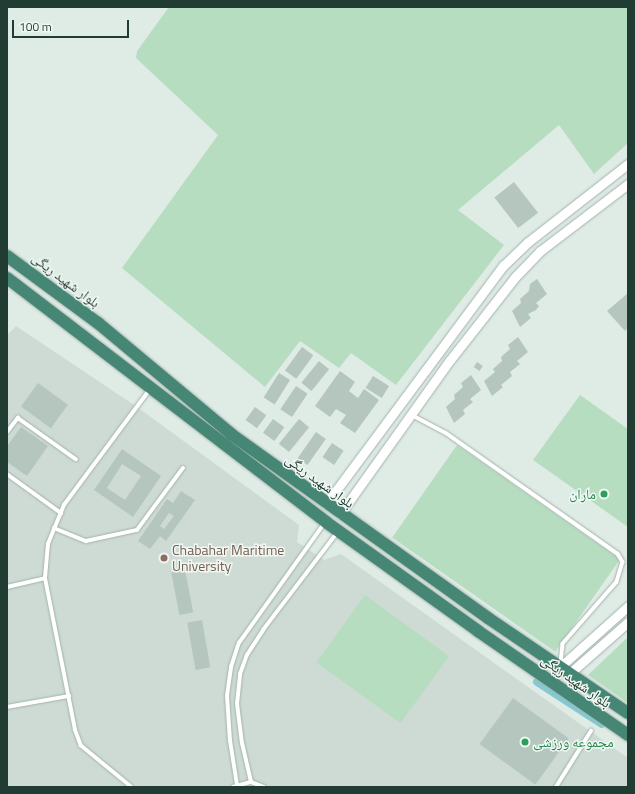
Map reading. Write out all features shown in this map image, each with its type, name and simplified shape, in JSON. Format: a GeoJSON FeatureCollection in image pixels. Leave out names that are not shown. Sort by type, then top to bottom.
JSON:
{"type":"FeatureCollection","features":[{"type":"Feature","properties":{"kind":"highway","name":"بلوار شهید ریگی"},"geometry":{"type":"LineString","coordinates":[[7,256],[98,323],[231,434],[326,504],[488,618],[570,668],[628,713]]}},
{"type":"Feature","properties":{"kind":"highway","name":"بلوار شهید ریگی"},"geometry":{"type":"LineString","coordinates":[[12,284],[326,522],[471,627],[628,735]]}},
{"type":"Feature","properties":{"kind":"street"},"geometry":{"type":"LineString","coordinates":[[326,504],[445,341],[503,266],[528,242],[628,164]]}},
{"type":"Feature","properties":{"kind":"street"},"geometry":{"type":"LineString","coordinates":[[340,514],[352,495],[515,276],[540,251],[628,184]]}},
{"type":"Feature","properties":{"kind":"street"},"geometry":{"type":"LineString","coordinates":[[503,266],[515,276]]}},
{"type":"Feature","properties":{"kind":"street"},"geometry":{"type":"LineString","coordinates":[[340,485],[352,495]]}},
{"type":"Feature","properties":{"kind":"street"},"geometry":{"type":"LineString","coordinates":[[570,668],[572,656],[628,606]]}},
{"type":"Feature","properties":{"kind":"street"},"geometry":{"type":"LineString","coordinates":[[570,668],[628,622]]}},
{"type":"Feature","properties":{"kind":"lane"},"geometry":{"type":"LineString","coordinates":[[131,787],[81,746],[75,730],[45,578],[48,544],[61,513],[151,388]]}},
{"type":"Feature","properties":{"kind":"lane"},"geometry":{"type":"LineString","coordinates":[[411,415],[446,433],[618,554],[623,562],[617,582],[563,644],[570,668]]}},
{"type":"Feature","properties":{"kind":"lane"},"geometry":{"type":"LineString","coordinates":[[7,432],[18,418],[76,459]]}},
{"type":"Feature","properties":{"kind":"lane"},"geometry":{"type":"LineString","coordinates":[[54,528],[86,542],[137,530],[183,468]]}},
{"type":"Feature","properties":{"kind":"lane"},"geometry":{"type":"LineString","coordinates":[[7,474],[61,513]]}},
{"type":"Feature","properties":{"kind":"lane"},"geometry":{"type":"LineString","coordinates":[[264,787],[251,782],[235,786],[227,696],[231,667],[239,643],[326,522]]}},
{"type":"Feature","properties":{"kind":"lane"},"geometry":{"type":"LineString","coordinates":[[251,782],[242,744],[237,704],[240,674],[247,655],[263,630],[339,531]]}},
{"type":"Feature","properties":{"kind":"lane"},"geometry":{"type":"LineString","coordinates":[[7,587],[45,578]]}},
{"type":"Feature","properties":{"kind":"lane"},"geometry":{"type":"LineString","coordinates":[[7,707],[69,696]]}},
{"type":"Feature","properties":{"kind":"lane"},"geometry":{"type":"LineString","coordinates":[[556,787],[591,731]]}},
{"type":"Feature","properties":{"kind":"shaded area","name":"Chabahar Maritime University"},"geometry":{"type":"Polygon","coordinates":[[[16,326],[137,407],[299,525],[297,542],[324,560],[341,554],[628,758],[628,787],[7,787],[7,335],[16,326]]]}},
{"type":"Feature","properties":{"kind":"green space"},"geometry":{"type":"Polygon","coordinates":[[[169,7],[628,7],[628,143],[594,174],[559,125],[458,210],[504,245],[396,385],[351,353],[339,368],[300,341],[265,387],[122,268],[218,135],[136,58],[137,51],[169,7]]]}},
{"type":"Feature","properties":{"kind":"green space","name":"ماران"},"geometry":{"type":"Polygon","coordinates":[[[580,395],[628,429],[628,527],[533,460],[580,395]]]}},
{"type":"Feature","properties":{"kind":"green space"},"geometry":{"type":"Polygon","coordinates":[[[457,445],[620,559],[555,652],[392,538],[457,445]]]}},
{"type":"Feature","properties":{"kind":"green space"},"geometry":{"type":"Polygon","coordinates":[[[365,595],[449,656],[400,723],[316,662],[365,595]]]}},
{"type":"Feature","properties":{"kind":"green space"},"geometry":{"type":"Polygon","coordinates":[[[628,637],[628,703],[588,675],[628,637]]]}},
{"type":"Feature","properties":{"kind":"building"},"geometry":{"type":"Polygon","coordinates":[[[514,182],[538,213],[518,228],[494,197],[514,182]]]}},
{"type":"Feature","properties":{"kind":"building"},"geometry":{"type":"Polygon","coordinates":[[[537,279],[547,294],[536,303],[539,306],[536,310],[528,314],[531,318],[520,327],[512,311],[521,303],[520,299],[529,291],[530,284],[537,279]]]}},
{"type":"Feature","properties":{"kind":"building"},"geometry":{"type":"Polygon","coordinates":[[[628,293],[628,328],[625,331],[607,311],[628,293]]]}},
{"type":"Feature","properties":{"kind":"building"},"geometry":{"type":"Polygon","coordinates":[[[518,337],[528,352],[517,361],[520,364],[510,372],[512,376],[501,385],[503,387],[492,396],[484,381],[495,372],[493,369],[502,361],[501,357],[510,349],[508,345],[518,337]]]}},
{"type":"Feature","properties":{"kind":"building"},"geometry":{"type":"Polygon","coordinates":[[[302,347],[313,355],[296,379],[285,370],[302,347]]]}},
{"type":"Feature","properties":{"kind":"building"},"geometry":{"type":"Polygon","coordinates":[[[319,361],[329,369],[311,391],[301,383],[319,361]]]}},
{"type":"Feature","properties":{"kind":"building"},"geometry":{"type":"Polygon","coordinates":[[[477,362],[483,366],[479,371],[474,367],[477,362]]]}},
{"type":"Feature","properties":{"kind":"building"},"geometry":{"type":"Polygon","coordinates":[[[340,371],[355,382],[349,391],[358,398],[364,389],[379,400],[355,433],[340,423],[346,415],[336,409],[330,417],[315,406],[340,371]]]}},
{"type":"Feature","properties":{"kind":"building"},"geometry":{"type":"Polygon","coordinates":[[[279,373],[290,380],[275,404],[264,398],[279,373]]]}},
{"type":"Feature","properties":{"kind":"building"},"geometry":{"type":"Polygon","coordinates":[[[471,375],[481,390],[470,399],[473,402],[463,410],[465,414],[454,423],[446,407],[455,399],[454,395],[463,387],[461,383],[471,375]]]}},
{"type":"Feature","properties":{"kind":"building"},"geometry":{"type":"Polygon","coordinates":[[[373,376],[389,386],[382,398],[366,388],[373,376]]]}},
{"type":"Feature","properties":{"kind":"building"},"geometry":{"type":"Polygon","coordinates":[[[38,383],[68,405],[51,428],[21,406],[38,383]]]}},
{"type":"Feature","properties":{"kind":"building"},"geometry":{"type":"Polygon","coordinates":[[[296,386],[308,394],[292,417],[280,409],[296,386]]]}},
{"type":"Feature","properties":{"kind":"building"},"geometry":{"type":"Polygon","coordinates":[[[255,407],[266,415],[257,428],[246,420],[255,407]]]}},
{"type":"Feature","properties":{"kind":"building"},"geometry":{"type":"Polygon","coordinates":[[[273,419],[284,427],[274,441],[263,433],[273,419]]]}},
{"type":"Feature","properties":{"kind":"building"},"geometry":{"type":"Polygon","coordinates":[[[299,419],[309,427],[289,452],[279,444],[299,419]]]}},
{"type":"Feature","properties":{"kind":"building"},"geometry":{"type":"Polygon","coordinates":[[[21,427],[48,446],[27,476],[7,462],[7,446],[21,427]]]}},
{"type":"Feature","properties":{"kind":"building"},"geometry":{"type":"Polygon","coordinates":[[[316,432],[326,439],[307,465],[298,458],[316,432]]]}},
{"type":"Feature","properties":{"kind":"building"},"geometry":{"type":"Polygon","coordinates":[[[332,443],[344,451],[334,465],[322,457],[332,443]]]}},
{"type":"Feature","properties":{"kind":"building"},"geometry":{"type":"Polygon","coordinates":[[[122,449],[161,476],[133,517],[94,490],[122,449]],[[122,464],[107,488],[125,500],[141,476],[122,464]]]}},
{"type":"Feature","properties":{"kind":"building"},"geometry":{"type":"Polygon","coordinates":[[[181,491],[195,500],[166,541],[160,536],[150,549],[138,541],[167,499],[173,503],[181,491]],[[169,513],[160,526],[164,529],[174,516],[169,513]]]}},
{"type":"Feature","properties":{"kind":"building"},"geometry":{"type":"Polygon","coordinates":[[[185,570],[193,612],[179,615],[171,573],[185,570]]]}},
{"type":"Feature","properties":{"kind":"building"},"geometry":{"type":"Polygon","coordinates":[[[202,620],[210,667],[196,670],[187,623],[202,620]]]}},
{"type":"Feature","properties":{"kind":"building","name":"مجموعه ورزشی"},"geometry":{"type":"Polygon","coordinates":[[[513,698],[569,739],[535,785],[479,744],[513,698]]]}},
{"type":"Feature","properties":{"kind":"waterway"},"geometry":{"type":"LineString","coordinates":[[537,682],[602,724]]}},
{"type":"Feature","properties":{"kind":"place","name":"ماران"},"geometry":{"type":"Point","coordinates":[604,494]}},
{"type":"Feature","properties":{"kind":"place","name":"Chabahar Maritime University"},"geometry":{"type":"Point","coordinates":[164,558]}},
{"type":"Feature","properties":{"kind":"place","name":"مجموعه ورزشی"},"geometry":{"type":"Point","coordinates":[525,742]}}]}
